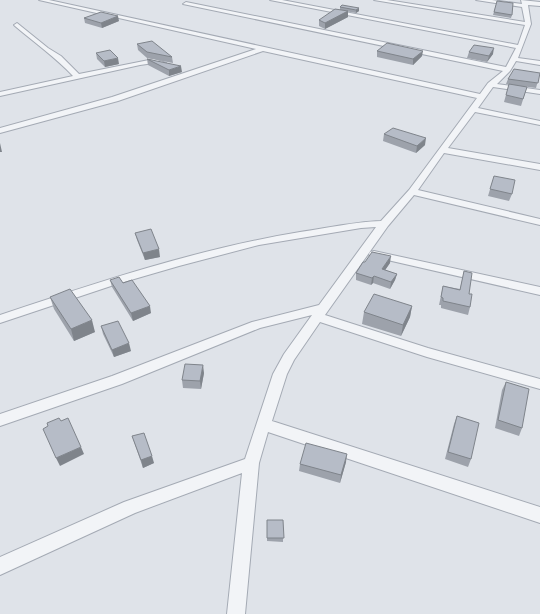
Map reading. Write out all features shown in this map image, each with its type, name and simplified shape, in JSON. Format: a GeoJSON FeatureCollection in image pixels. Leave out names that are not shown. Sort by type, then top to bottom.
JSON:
{"type":"FeatureCollection","features":[{"type":"Feature","properties":{"kind":"street"},"geometry":{"type":"LineString","coordinates":[[42,0],[261,50],[482,97]]}},
{"type":"Feature","properties":{"kind":"street"},"geometry":{"type":"LineString","coordinates":[[273,0],[520,47]]}},
{"type":"Feature","properties":{"kind":"street"},"geometry":{"type":"LineString","coordinates":[[377,0],[528,24]]}},
{"type":"Feature","properties":{"kind":"street"},"geometry":{"type":"LineString","coordinates":[[479,0],[540,4]]}},
{"type":"Feature","properties":{"kind":"street"},"geometry":{"type":"LineString","coordinates":[[236,614],[250,463],[280,374],[289,357],[384,224],[412,192],[491,85],[511,65],[520,47],[528,24],[526,3]]}},
{"type":"Feature","properties":{"kind":"street"},"geometry":{"type":"LineString","coordinates":[[186,4],[511,65],[540,63]]}},
{"type":"Feature","properties":{"kind":"street"},"geometry":{"type":"LineString","coordinates":[[17,25],[46,49],[59,57],[78,77]]}},
{"type":"Feature","properties":{"kind":"street"},"geometry":{"type":"LineString","coordinates":[[0,131],[107,101],[261,50]]}},
{"type":"Feature","properties":{"kind":"street"},"geometry":{"type":"LineString","coordinates":[[0,94],[150,61],[168,65]]}},
{"type":"Feature","properties":{"kind":"street"},"geometry":{"type":"LineString","coordinates":[[181,68],[194,72]]}},
{"type":"Feature","properties":{"kind":"street"},"geometry":{"type":"LineString","coordinates":[[491,85],[540,92]]}},
{"type":"Feature","properties":{"kind":"street"},"geometry":{"type":"LineString","coordinates":[[472,109],[540,123]]}},
{"type":"Feature","properties":{"kind":"street"},"geometry":{"type":"LineString","coordinates":[[442,150],[540,167]]}},
{"type":"Feature","properties":{"kind":"street"},"geometry":{"type":"LineString","coordinates":[[412,192],[540,222]]}},
{"type":"Feature","properties":{"kind":"street"},"geometry":{"type":"LineString","coordinates":[[0,319],[113,281],[259,242],[361,225],[384,224]]}},
{"type":"Feature","properties":{"kind":"street"},"geometry":{"type":"LineString","coordinates":[[364,252],[540,291]]}},
{"type":"Feature","properties":{"kind":"street"},"geometry":{"type":"LineString","coordinates":[[0,420],[117,380],[256,325],[294,314],[320,313],[427,352],[540,384]]}},
{"type":"Feature","properties":{"kind":"street"},"geometry":{"type":"LineString","coordinates":[[263,424],[540,515]]}},
{"type":"Feature","properties":{"kind":"street"},"geometry":{"type":"LineString","coordinates":[[0,566],[130,507],[250,463]]}},
{"type":"Feature","properties":{"kind":"building"},"geometry":{"type":"Polygon","coordinates":[[[497,1],[513,3],[512,15],[494,12],[497,1]]]}},
{"type":"Feature","properties":{"kind":"building"},"geometry":{"type":"Polygon","coordinates":[[[342,5],[359,8],[356,10],[340,7],[342,5]]]}},
{"type":"Feature","properties":{"kind":"building"},"geometry":{"type":"Polygon","coordinates":[[[335,9],[348,11],[325,23],[319,20],[335,9]]]}},
{"type":"Feature","properties":{"kind":"building"},"geometry":{"type":"Polygon","coordinates":[[[101,12],[118,16],[101,23],[84,18],[101,12]]]}},
{"type":"Feature","properties":{"kind":"building"},"geometry":{"type":"Polygon","coordinates":[[[152,41],[172,57],[147,52],[137,44],[152,41]]]}},
{"type":"Feature","properties":{"kind":"building"},"geometry":{"type":"Polygon","coordinates":[[[387,43],[423,51],[413,59],[377,51],[387,43]]]}},
{"type":"Feature","properties":{"kind":"building"},"geometry":{"type":"Polygon","coordinates":[[[474,45],[494,48],[489,56],[469,52],[474,45]]]}},
{"type":"Feature","properties":{"kind":"building"},"geometry":{"type":"Polygon","coordinates":[[[110,50],[118,58],[104,61],[96,53],[110,50]]]}},
{"type":"Feature","properties":{"kind":"building"},"geometry":{"type":"Polygon","coordinates":[[[147,59],[181,66],[169,70],[147,59]]]}},
{"type":"Feature","properties":{"kind":"building"},"geometry":{"type":"Polygon","coordinates":[[[514,69],[540,73],[538,83],[508,79],[514,69]]]}},
{"type":"Feature","properties":{"kind":"building"},"geometry":{"type":"Polygon","coordinates":[[[509,84],[527,87],[523,99],[506,95],[509,84]]]}},
{"type":"Feature","properties":{"kind":"building"},"geometry":{"type":"Polygon","coordinates":[[[393,128],[426,138],[417,146],[384,134],[393,128]]]}},
{"type":"Feature","properties":{"kind":"building"},"geometry":{"type":"Polygon","coordinates":[[[494,176],[515,180],[512,194],[490,189],[494,176]]]}},
{"type":"Feature","properties":{"kind":"building"},"geometry":{"type":"Polygon","coordinates":[[[151,229],[159,249],[143,253],[135,233],[151,229]]]}},
{"type":"Feature","properties":{"kind":"building"},"geometry":{"type":"Polygon","coordinates":[[[372,252],[391,256],[382,269],[397,274],[391,282],[374,276],[372,278],[356,273],[372,252]]]}},
{"type":"Feature","properties":{"kind":"building"},"geometry":{"type":"Polygon","coordinates":[[[464,271],[472,273],[469,294],[472,294],[470,307],[443,301],[443,298],[441,297],[443,286],[460,290],[464,271]]]}},
{"type":"Feature","properties":{"kind":"building"},"geometry":{"type":"Polygon","coordinates":[[[119,277],[123,283],[132,280],[150,306],[131,313],[110,280],[119,277]]]}},
{"type":"Feature","properties":{"kind":"building"},"geometry":{"type":"Polygon","coordinates":[[[70,289],[92,320],[71,329],[50,297],[70,289]]]}},
{"type":"Feature","properties":{"kind":"building"},"geometry":{"type":"Polygon","coordinates":[[[374,294],[412,306],[403,325],[364,312],[374,294]]]}},
{"type":"Feature","properties":{"kind":"building"},"geometry":{"type":"Polygon","coordinates":[[[118,321],[129,343],[112,350],[101,326],[118,321]]]}},
{"type":"Feature","properties":{"kind":"building"},"geometry":{"type":"Polygon","coordinates":[[[185,364],[203,365],[200,381],[182,380],[185,364]]]}},
{"type":"Feature","properties":{"kind":"building"},"geometry":{"type":"Polygon","coordinates":[[[506,382],[529,389],[522,428],[498,420],[506,382]]]}},
{"type":"Feature","properties":{"kind":"building"},"geometry":{"type":"Polygon","coordinates":[[[457,416],[479,423],[471,459],[448,452],[457,416]]]}},
{"type":"Feature","properties":{"kind":"building"},"geometry":{"type":"Polygon","coordinates":[[[59,418],[61,421],[68,418],[81,447],[56,458],[43,429],[48,426],[47,423],[59,418]]]}},
{"type":"Feature","properties":{"kind":"building"},"geometry":{"type":"Polygon","coordinates":[[[144,433],[152,456],[141,460],[132,436],[144,433]]]}},
{"type":"Feature","properties":{"kind":"building"},"geometry":{"type":"Polygon","coordinates":[[[306,443],[347,454],[341,475],[300,464],[306,443]]]}},
{"type":"Feature","properties":{"kind":"building"},"geometry":{"type":"Polygon","coordinates":[[[267,520],[283,520],[284,538],[267,538],[267,520]]]}}]}
